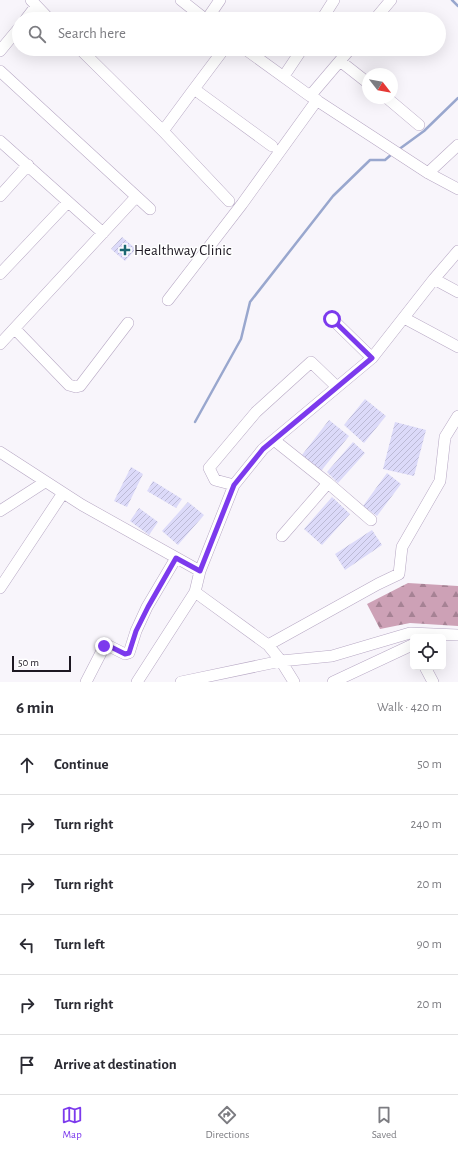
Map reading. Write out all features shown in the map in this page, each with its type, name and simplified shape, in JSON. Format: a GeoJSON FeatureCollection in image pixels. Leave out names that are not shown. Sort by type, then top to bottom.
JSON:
{"type":"FeatureCollection","features":[{"type":"Feature","properties":{"kind":"street"},"geometry":{"type":"LineString","coordinates":[[181,0],[197,12]]}},
{"type":"Feature","properties":{"kind":"street"},"geometry":{"type":"LineString","coordinates":[[211,12],[220,0]]}},
{"type":"Feature","properties":{"kind":"street"},"geometry":{"type":"LineString","coordinates":[[326,12],[334,0]]}},
{"type":"Feature","properties":{"kind":"street"},"geometry":{"type":"LineString","coordinates":[[381,12],[391,0]]}},
{"type":"Feature","properties":{"kind":"street"},"geometry":{"type":"LineString","coordinates":[[30,12],[34,3],[42,12]]}},
{"type":"Feature","properties":{"kind":"street"},"geometry":{"type":"LineString","coordinates":[[0,51],[12,36]]}},
{"type":"Feature","properties":{"kind":"street"},"geometry":{"type":"LineString","coordinates":[[87,56],[163,131],[229,201]]}},
{"type":"Feature","properties":{"kind":"street"},"geometry":{"type":"LineString","coordinates":[[163,131],[219,56]]}},
{"type":"Feature","properties":{"kind":"street"},"geometry":{"type":"LineString","coordinates":[[255,56],[314,98],[428,173],[458,189]]}},
{"type":"Feature","properties":{"kind":"street"},"geometry":{"type":"LineString","coordinates":[[284,76],[297,56]]}},
{"type":"Feature","properties":{"kind":"street"},"geometry":{"type":"LineString","coordinates":[[168,300],[242,204],[344,56]]}},
{"type":"Feature","properties":{"kind":"street"},"geometry":{"type":"LineString","coordinates":[[340,61],[362,78]]}},
{"type":"Feature","properties":{"kind":"street"},"geometry":{"type":"LineString","coordinates":[[0,71],[150,209]]}},
{"type":"Feature","properties":{"kind":"street"},"geometry":{"type":"LineString","coordinates":[[194,89],[272,146]]}},
{"type":"Feature","properties":{"kind":"street"},"geometry":{"type":"LineString","coordinates":[[394,104],[419,125]]}},
{"type":"Feature","properties":{"kind":"street"},"geometry":{"type":"LineString","coordinates":[[0,141],[103,233]]}},
{"type":"Feature","properties":{"kind":"street"},"geometry":{"type":"LineString","coordinates":[[428,173],[458,145]]}},
{"type":"Feature","properties":{"kind":"street"},"geometry":{"type":"LineString","coordinates":[[0,196],[28,165]]}},
{"type":"Feature","properties":{"kind":"street"},"geometry":{"type":"LineString","coordinates":[[0,344],[136,196]]}},
{"type":"Feature","properties":{"kind":"street"},"geometry":{"type":"LineString","coordinates":[[0,274],[68,202]]}},
{"type":"Feature","properties":{"kind":"street"},"geometry":{"type":"LineString","coordinates":[[137,682],[195,592],[200,571],[234,485],[263,449],[372,358],[434,278],[458,251]]}},
{"type":"Feature","properties":{"kind":"street"},"geometry":{"type":"LineString","coordinates":[[434,278],[458,292]]}},
{"type":"Feature","properties":{"kind":"street"},"geometry":{"type":"LineString","coordinates":[[404,318],[458,348]]}},
{"type":"Feature","properties":{"kind":"street"},"geometry":{"type":"LineString","coordinates":[[332,319],[372,358]]}},
{"type":"Feature","properties":{"kind":"street"},"geometry":{"type":"LineString","coordinates":[[15,329],[69,385],[76,387],[80,386],[128,323]]}},
{"type":"Feature","properties":{"kind":"street"},"geometry":{"type":"LineString","coordinates":[[234,485],[214,480],[209,468],[256,412],[311,362],[337,387]]}},
{"type":"Feature","properties":{"kind":"street"},"geometry":{"type":"LineString","coordinates":[[268,645],[378,584],[399,574],[402,547],[440,482],[445,437],[458,416]]}},
{"type":"Feature","properties":{"kind":"street"},"geometry":{"type":"LineString","coordinates":[[274,440],[371,520]]}},
{"type":"Feature","properties":{"kind":"street"},"geometry":{"type":"LineString","coordinates":[[0,452],[82,505],[200,571]]}},
{"type":"Feature","properties":{"kind":"street"},"geometry":{"type":"LineString","coordinates":[[0,511],[45,482]]}},
{"type":"Feature","properties":{"kind":"street"},"geometry":{"type":"LineString","coordinates":[[282,536],[328,483]]}},
{"type":"Feature","properties":{"kind":"street"},"geometry":{"type":"LineString","coordinates":[[0,588],[63,493]]}},
{"type":"Feature","properties":{"kind":"street"},"geometry":{"type":"LineString","coordinates":[[86,682],[104,646],[109,646],[125,654],[129,653],[136,631],[176,558]]}},
{"type":"Feature","properties":{"kind":"street"},"geometry":{"type":"LineString","coordinates":[[195,592],[268,645],[281,661],[294,682]]}},
{"type":"Feature","properties":{"kind":"street"},"geometry":{"type":"LineString","coordinates":[[181,682],[281,661],[332,656],[410,632],[458,635]]}},
{"type":"Feature","properties":{"kind":"street"},"geometry":{"type":"LineString","coordinates":[[333,682],[410,646]]}},
{"type":"Feature","properties":{"kind":"street"},"geometry":{"type":"LineString","coordinates":[[427,670],[433,682]]}},
{"type":"Feature","properties":{"kind":"green space"},"geometry":{"type":"Polygon","coordinates":[[[408,583],[458,586],[458,626],[410,623],[380,629],[367,604],[408,583]]]}},
{"type":"Feature","properties":{"kind":"building"},"geometry":{"type":"Polygon","coordinates":[[[122,237],[136,249],[125,261],[111,249],[122,237]]]}},
{"type":"Feature","properties":{"kind":"building"},"geometry":{"type":"Polygon","coordinates":[[[365,399],[386,416],[364,443],[344,425],[365,399]]]}},
{"type":"Feature","properties":{"kind":"building"},"geometry":{"type":"Polygon","coordinates":[[[329,420],[349,436],[321,471],[302,455],[329,420]]]}},
{"type":"Feature","properties":{"kind":"building"},"geometry":{"type":"Polygon","coordinates":[[[395,422],[426,430],[414,476],[383,469],[395,422]]]}},
{"type":"Feature","properties":{"kind":"building"},"geometry":{"type":"Polygon","coordinates":[[[353,442],[365,453],[338,483],[327,472],[353,442]]]}},
{"type":"Feature","properties":{"kind":"building"},"geometry":{"type":"Polygon","coordinates":[[[131,467],[143,474],[127,507],[114,501],[131,467]]]}},
{"type":"Feature","properties":{"kind":"building"},"geometry":{"type":"Polygon","coordinates":[[[387,473],[401,484],[377,516],[363,506],[387,473]]]}},
{"type":"Feature","properties":{"kind":"building"},"geometry":{"type":"Polygon","coordinates":[[[153,481],[182,499],[176,508],[147,491],[153,481]]]}},
{"type":"Feature","properties":{"kind":"building"},"geometry":{"type":"Polygon","coordinates":[[[332,497],[350,514],[322,545],[304,529],[332,497]]]}},
{"type":"Feature","properties":{"kind":"building"},"geometry":{"type":"Polygon","coordinates":[[[188,502],[204,515],[178,545],[162,531],[188,502]]]}},
{"type":"Feature","properties":{"kind":"building"},"geometry":{"type":"Polygon","coordinates":[[[139,508],[158,522],[149,535],[130,521],[139,508]]]}},
{"type":"Feature","properties":{"kind":"building"},"geometry":{"type":"Polygon","coordinates":[[[372,530],[382,545],[345,570],[335,554],[372,530]]]}},
{"type":"Feature","properties":{"kind":"waterway"},"geometry":{"type":"LineString","coordinates":[[452,0],[458,6]]}},
{"type":"Feature","properties":{"kind":"waterway"},"geometry":{"type":"LineString","coordinates":[[398,150],[424,131],[458,98]]}},
{"type":"Feature","properties":{"kind":"waterway"},"geometry":{"type":"LineString","coordinates":[[195,422],[241,339],[250,302],[333,196],[370,160],[385,160],[392,154]]}},
{"type":"Feature","properties":{"kind":"place","name":"Healthway Clinic"},"geometry":{"type":"Point","coordinates":[125,250]}},
{"type":"Feature","properties":{"kind":"route"},"geometry":{"type":"LineString","coordinates":[[104,646],[109,646],[125,654],[129,653],[136,631],[176,558],[200,571],[234,485],[263,449],[372,358],[332,319]]}}]}
